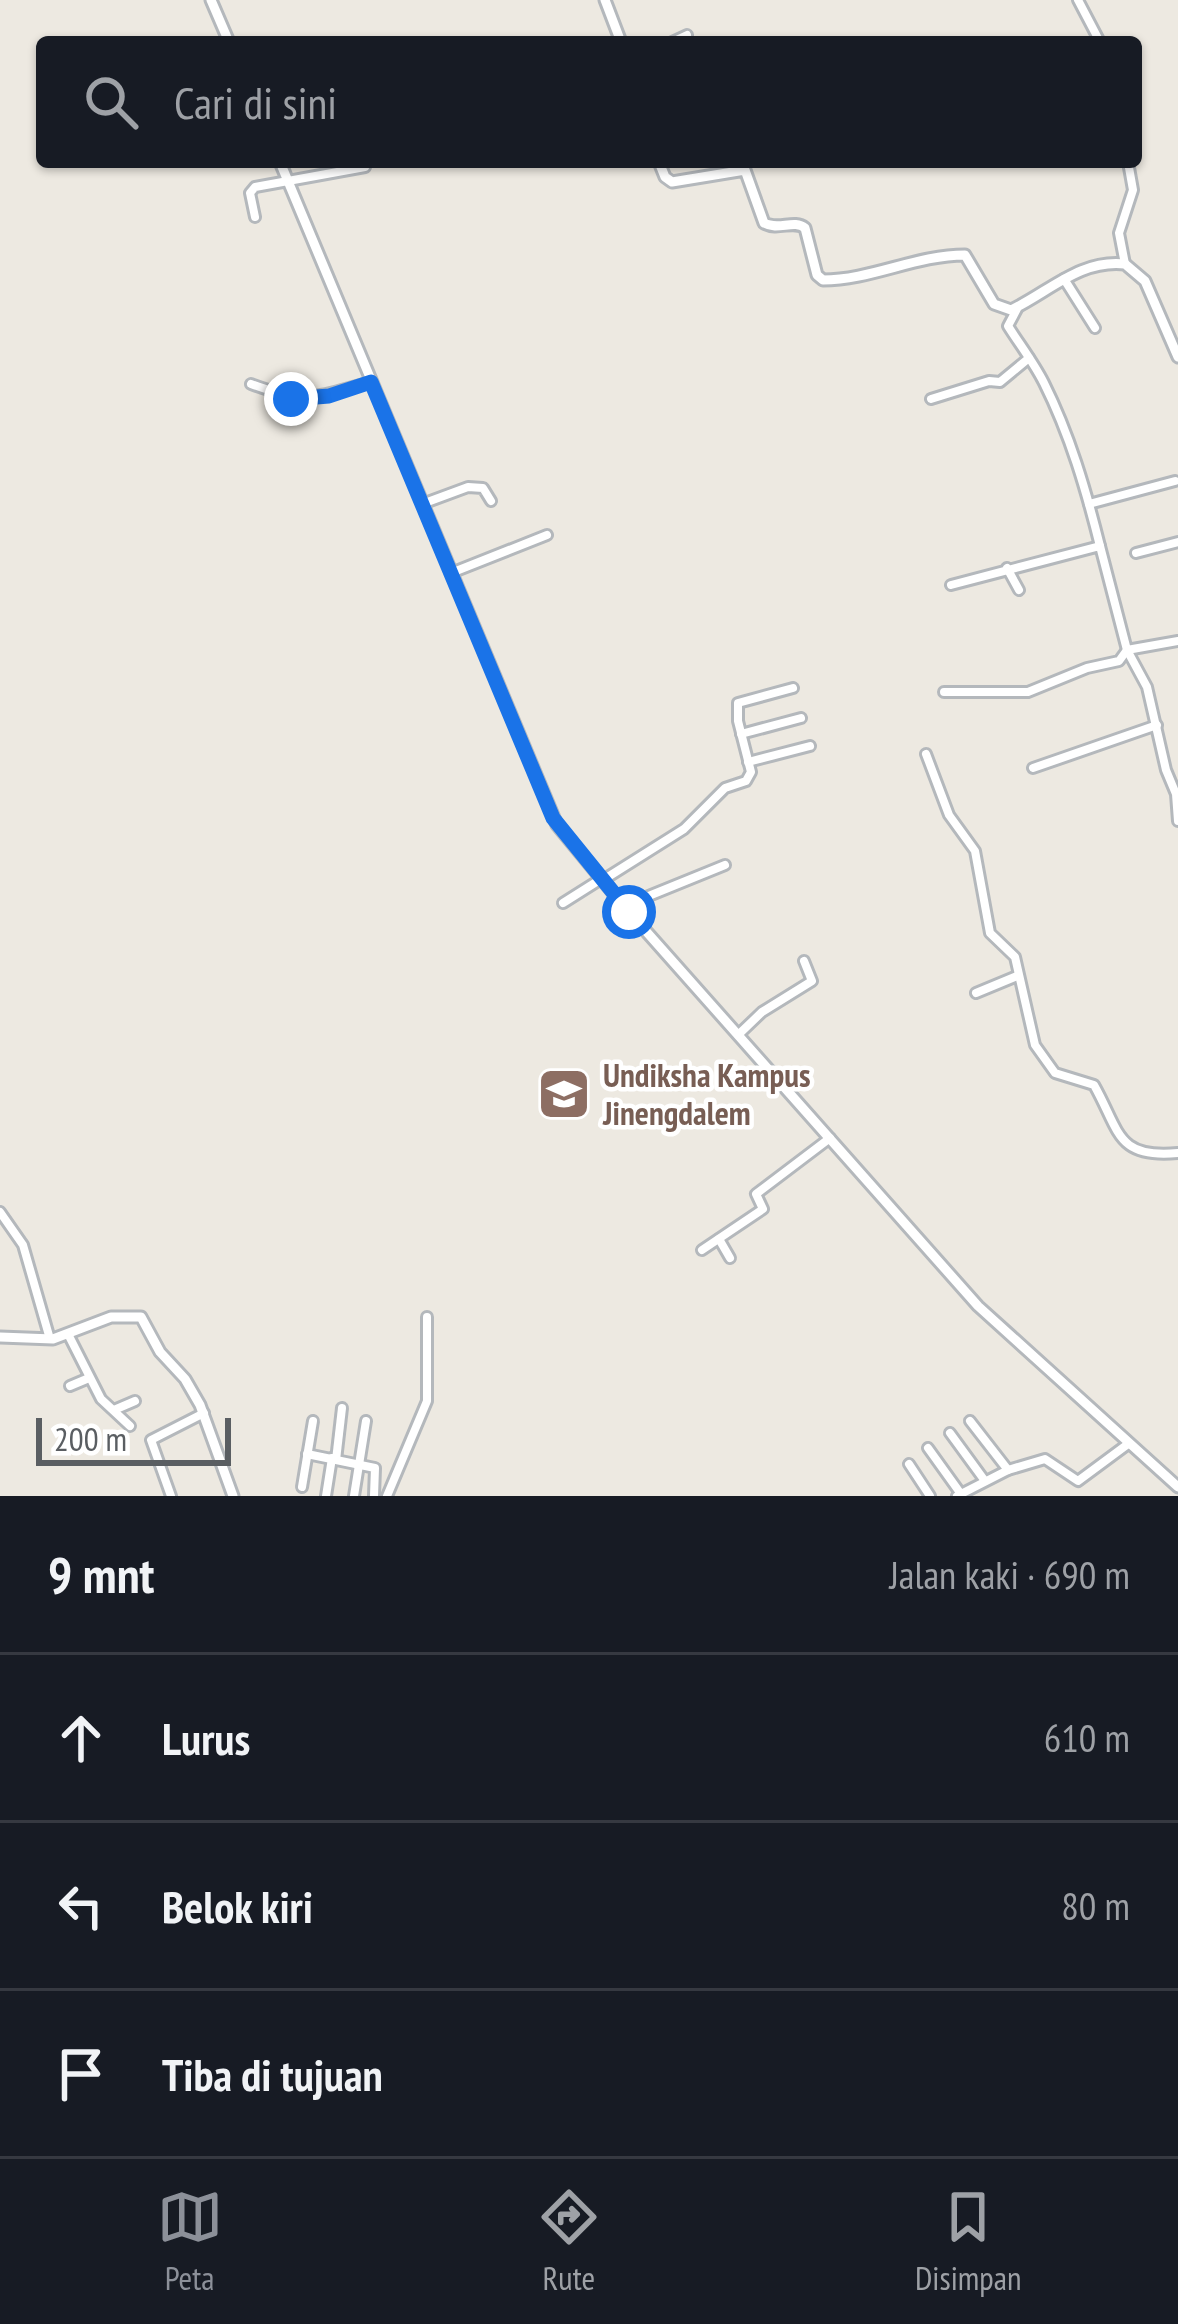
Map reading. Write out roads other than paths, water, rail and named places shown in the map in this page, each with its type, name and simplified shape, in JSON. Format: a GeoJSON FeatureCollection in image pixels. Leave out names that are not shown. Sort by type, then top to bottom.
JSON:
{"type":"FeatureCollection","features":[{"type":"Feature","properties":{"kind":"street"},"geometry":{"type":"LineString","coordinates":[[211,0],[227,36]]}},
{"type":"Feature","properties":{"kind":"street"},"geometry":{"type":"LineString","coordinates":[[605,0],[619,36]]}},
{"type":"Feature","properties":{"kind":"street"},"geometry":{"type":"LineString","coordinates":[[1078,0],[1097,36]]}},
{"type":"Feature","properties":{"kind":"street"},"geometry":{"type":"LineString","coordinates":[[683,36],[687,34]]}},
{"type":"Feature","properties":{"kind":"street"},"geometry":{"type":"LineString","coordinates":[[282,168],[553,818],[624,907],[978,1306],[1178,1487]]}},
{"type":"Feature","properties":{"kind":"street"},"geometry":{"type":"LineString","coordinates":[[255,217],[252,188],[358,168]]}},
{"type":"Feature","properties":{"kind":"street"},"geometry":{"type":"LineString","coordinates":[[662,168],[670,182],[745,170],[764,223],[805,228],[821,280],[848,280],[964,255],[994,304],[1006,310],[1017,308],[1063,278],[1110,263],[1125,264]]}},
{"type":"Feature","properties":{"kind":"street"},"geometry":{"type":"LineString","coordinates":[[1129,168],[1133,190],[1119,233],[1125,264],[1144,281],[1178,357]]}},
{"type":"Feature","properties":{"kind":"street"},"geometry":{"type":"LineString","coordinates":[[1063,278],[1095,328]]}},
{"type":"Feature","properties":{"kind":"street"},"geometry":{"type":"LineString","coordinates":[[1017,308],[1008,326],[1068,438],[1127,650],[1144,677],[1176,794],[1178,821]]}},
{"type":"Feature","properties":{"kind":"street"},"geometry":{"type":"LineString","coordinates":[[931,399],[1001,381],[1029,358]]}},
{"type":"Feature","properties":{"kind":"street"},"geometry":{"type":"LineString","coordinates":[[251,384],[300,399],[329,396],[371,382]]}},
{"type":"Feature","properties":{"kind":"street"},"geometry":{"type":"LineString","coordinates":[[1090,504],[1175,481]]}},
{"type":"Feature","properties":{"kind":"street"},"geometry":{"type":"LineString","coordinates":[[422,504],[476,485],[491,500]]}},
{"type":"Feature","properties":{"kind":"street"},"geometry":{"type":"LineString","coordinates":[[451,573],[547,535]]}},
{"type":"Feature","properties":{"kind":"street"},"geometry":{"type":"LineString","coordinates":[[1136,554],[1178,542]]}},
{"type":"Feature","properties":{"kind":"street"},"geometry":{"type":"LineString","coordinates":[[951,585],[1100,546]]}},
{"type":"Feature","properties":{"kind":"street"},"geometry":{"type":"LineString","coordinates":[[1007,568],[1019,590]]}},
{"type":"Feature","properties":{"kind":"street"},"geometry":{"type":"LineString","coordinates":[[944,692],[1028,692],[1088,668],[1118,662],[1127,650],[1178,641]]}},
{"type":"Feature","properties":{"kind":"street"},"geometry":{"type":"LineString","coordinates":[[563,903],[684,829],[717,794],[746,781],[751,772],[738,703],[794,688]]}},
{"type":"Feature","properties":{"kind":"street"},"geometry":{"type":"LineString","coordinates":[[741,734],[801,718]]}},
{"type":"Feature","properties":{"kind":"street"},"geometry":{"type":"LineString","coordinates":[[1033,768],[1157,724]]}},
{"type":"Feature","properties":{"kind":"street"},"geometry":{"type":"LineString","coordinates":[[748,762],[809,746]]}},
{"type":"Feature","properties":{"kind":"street"},"geometry":{"type":"LineString","coordinates":[[926,754],[952,821],[975,851],[988,929],[1014,955],[1034,1040],[1053,1071],[1094,1085],[1123,1138],[1139,1154],[1178,1154]]}},
{"type":"Feature","properties":{"kind":"street"},"geometry":{"type":"LineString","coordinates":[[624,907],[724,866]]}},
{"type":"Feature","properties":{"kind":"street"},"geometry":{"type":"LineString","coordinates":[[738,1035],[762,1012],[812,981],[804,961]]}},
{"type":"Feature","properties":{"kind":"street"},"geometry":{"type":"LineString","coordinates":[[976,993],[1017,976]]}},
{"type":"Feature","properties":{"kind":"street"},"geometry":{"type":"LineString","coordinates":[[702,1250],[764,1208],[756,1194],[830,1138]]}},
{"type":"Feature","properties":{"kind":"street"},"geometry":{"type":"LineString","coordinates":[[0,1212],[23,1245],[50,1339]]}},
{"type":"Feature","properties":{"kind":"street"},"geometry":{"type":"LineString","coordinates":[[719,1239],[730,1258]]}},
{"type":"Feature","properties":{"kind":"street"},"geometry":{"type":"LineString","coordinates":[[0,1337],[50,1339],[111,1317],[141,1317],[204,1413],[233,1496]]}},
{"type":"Feature","properties":{"kind":"street"},"geometry":{"type":"LineString","coordinates":[[387,1496],[427,1401],[427,1317]]}},
{"type":"Feature","properties":{"kind":"street"},"geometry":{"type":"LineString","coordinates":[[68,1334],[89,1378],[130,1426]]}},
{"type":"Feature","properties":{"kind":"street"},"geometry":{"type":"LineString","coordinates":[[70,1386],[89,1378]]}},
{"type":"Feature","properties":{"kind":"street"},"geometry":{"type":"LineString","coordinates":[[114,1410],[135,1401]]}},
{"type":"Feature","properties":{"kind":"street"},"geometry":{"type":"LineString","coordinates":[[326,1496],[342,1408]]}},
{"type":"Feature","properties":{"kind":"street"},"geometry":{"type":"LineString","coordinates":[[171,1496],[151,1440],[204,1413]]}},
{"type":"Feature","properties":{"kind":"street"},"geometry":{"type":"LineString","coordinates":[[302,1486],[313,1421]]}},
{"type":"Feature","properties":{"kind":"street"},"geometry":{"type":"LineString","coordinates":[[354,1496],[365,1421]]}},
{"type":"Feature","properties":{"kind":"street"},"geometry":{"type":"LineString","coordinates":[[970,1421],[1008,1469]]}},
{"type":"Feature","properties":{"kind":"street"},"geometry":{"type":"LineString","coordinates":[[950,1433],[985,1481]]}},
{"type":"Feature","properties":{"kind":"street"},"geometry":{"type":"LineString","coordinates":[[928,1448],[959,1495],[1008,1469],[1047,1459],[1078,1481],[1128,1444]]}},
{"type":"Feature","properties":{"kind":"street"},"geometry":{"type":"LineString","coordinates":[[307,1454],[377,1471],[374,1496]]}},
{"type":"Feature","properties":{"kind":"street"},"geometry":{"type":"LineString","coordinates":[[909,1464],[930,1496]]}},
{"type":"Feature","properties":{"kind":"place","name":"Undiksha Kampus Jinengdalem"},"geometry":{"type":"Point","coordinates":[564,1094]}}]}
